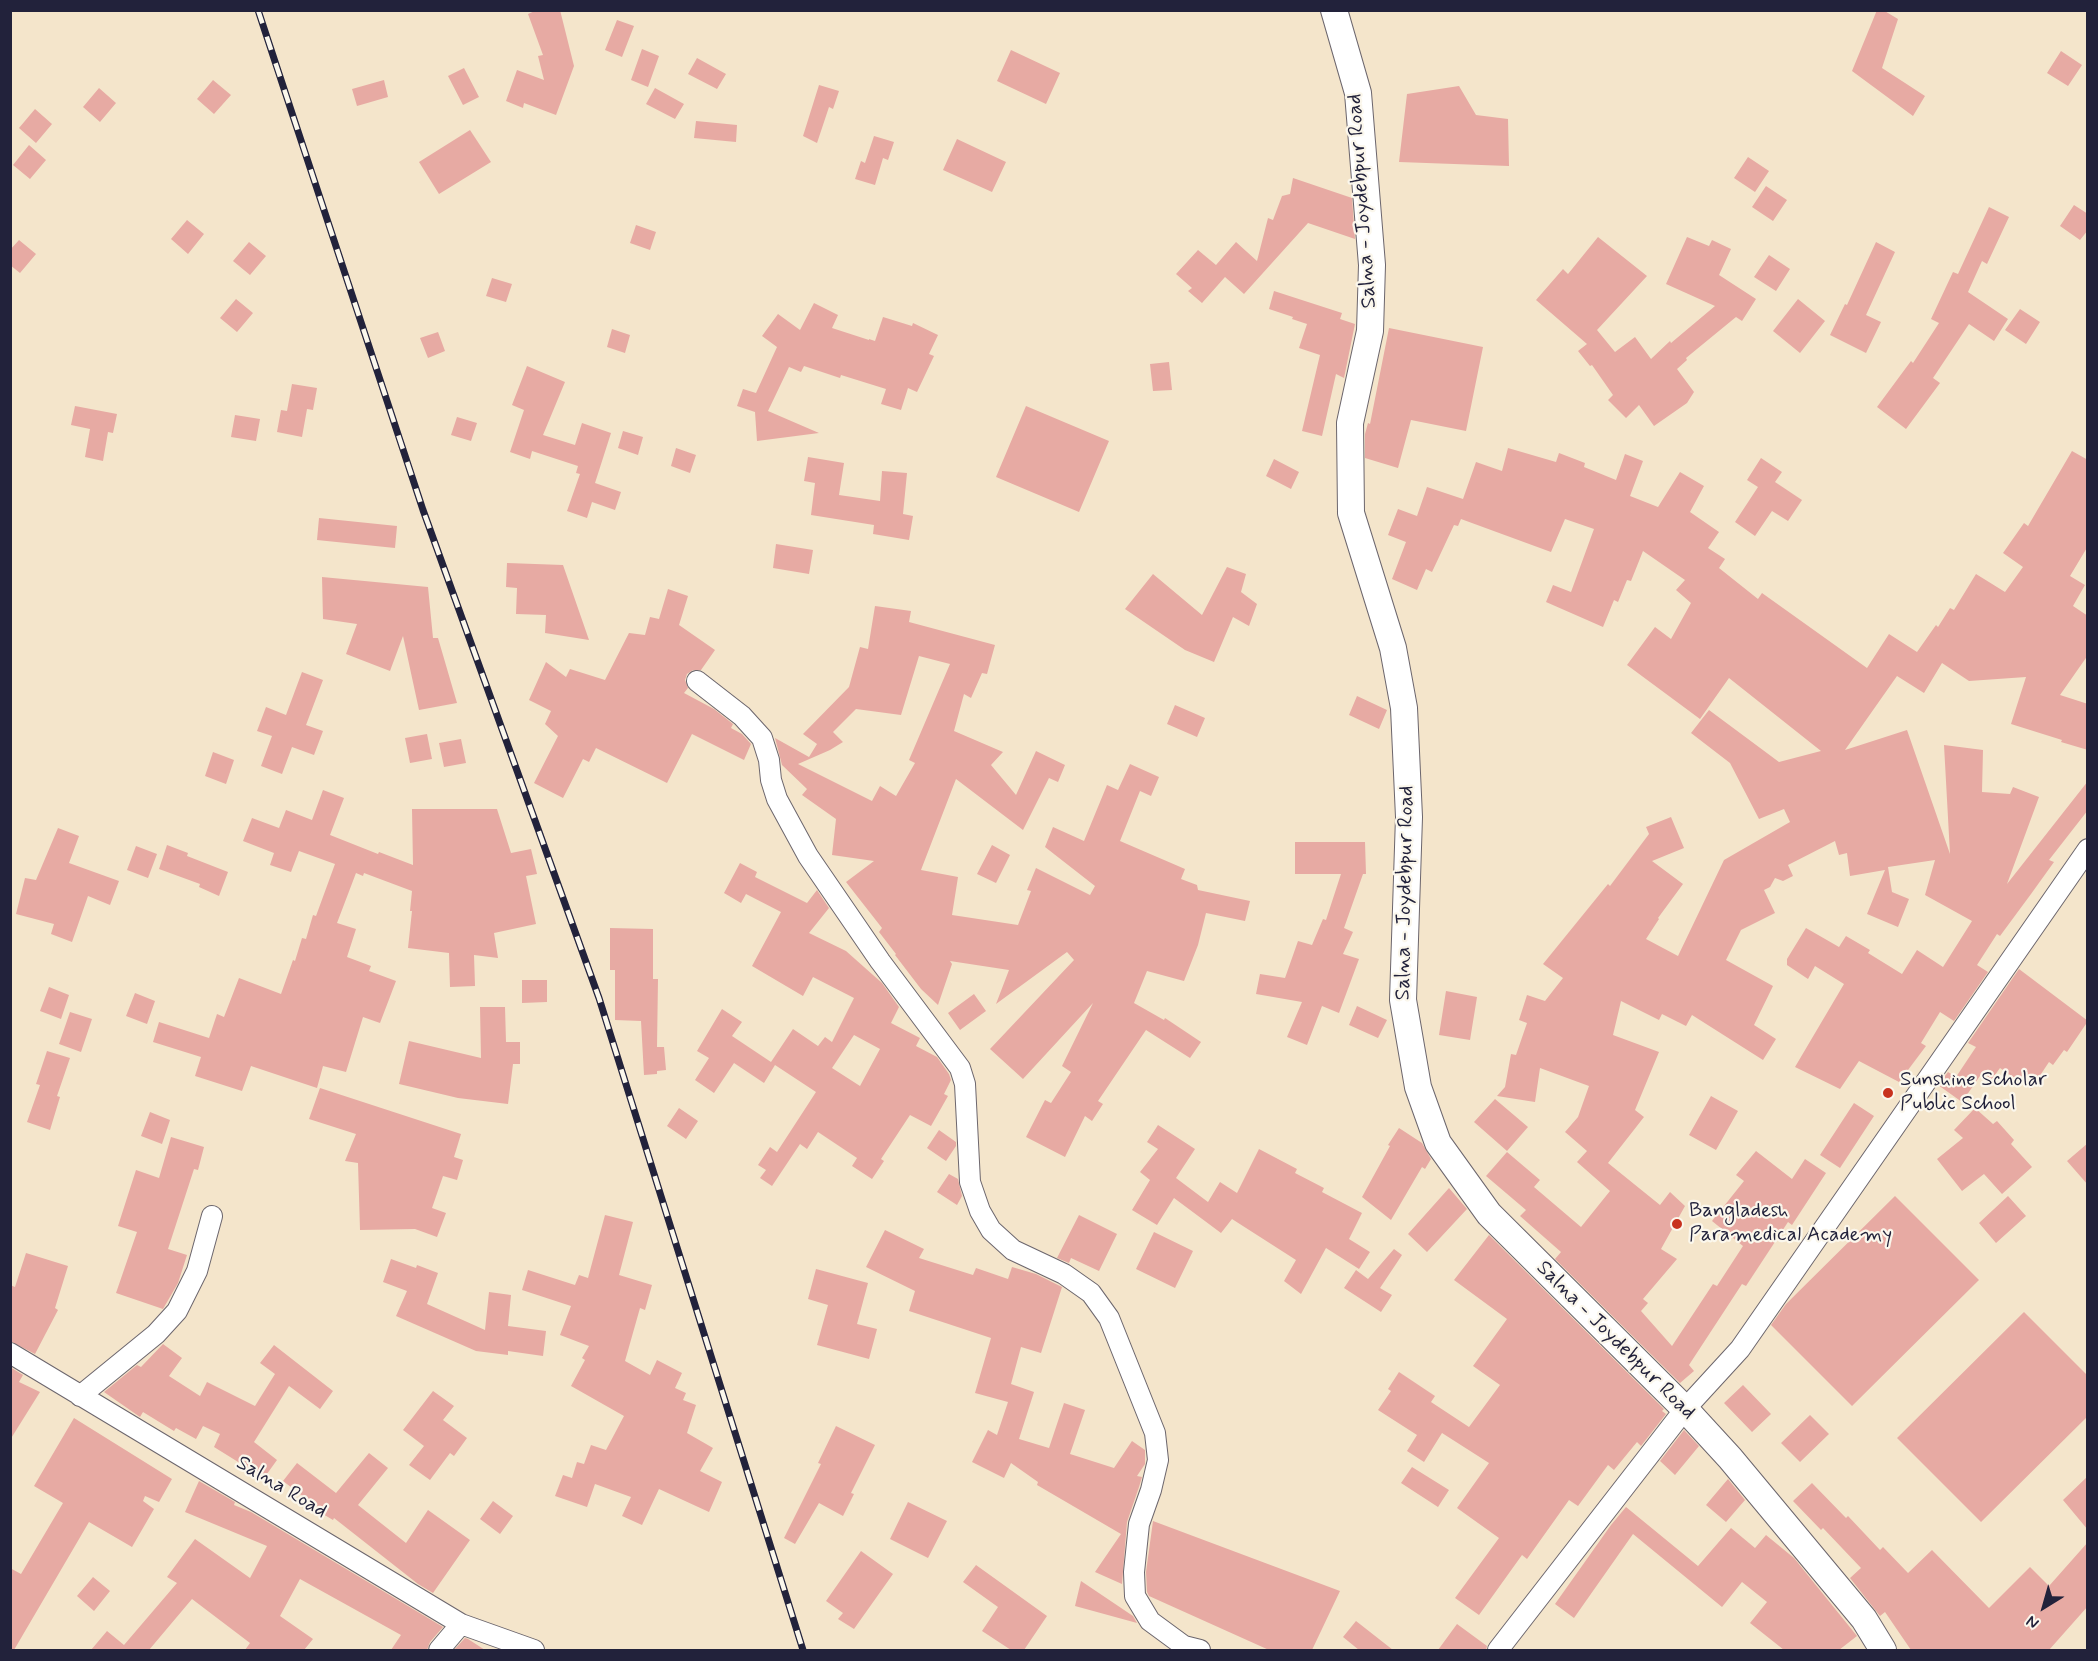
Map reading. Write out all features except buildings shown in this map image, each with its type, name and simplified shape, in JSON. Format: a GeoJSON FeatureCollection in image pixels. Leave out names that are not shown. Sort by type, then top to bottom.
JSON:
{"type":"FeatureCollection","features":[{"type":"Feature","properties":{"kind":"main road","name":"Salna - Joydebpur Road"},"geometry":{"type":"LineString","coordinates":[[1334,10],[1358,93],[1371,265],[1370,331],[1350,423],[1351,513],[1393,648],[1404,708],[1410,817],[1403,1000],[1418,1087],[1438,1143],[1489,1214],[1685,1409],[1730,1458],[1864,1619],[1882,1650]]}},
{"type":"Feature","properties":{"kind":"street"},"geometry":{"type":"LineString","coordinates":[[697,681],[742,716],[762,738],[777,799],[808,856],[880,961],[960,1068],[965,1084],[970,1182],[980,1211],[991,1230],[1013,1250],[1064,1275],[1091,1293],[1109,1318],[1155,1433],[1158,1460],[1151,1490],[1139,1524],[1134,1572],[1135,1596],[1150,1621],[1184,1646],[1200,1650]]}},
{"type":"Feature","properties":{"kind":"street"},"geometry":{"type":"LineString","coordinates":[[1498,1650],[1685,1409],[1740,1348],[2088,849]]}},
{"type":"Feature","properties":{"kind":"street"},"geometry":{"type":"LineString","coordinates":[[80,1396],[156,1334],[177,1311],[197,1271],[212,1216]]}},
{"type":"Feature","properties":{"kind":"street","name":"Salna Road"},"geometry":{"type":"LineString","coordinates":[[10,1353],[461,1624],[534,1650]]}},
{"type":"Feature","properties":{"kind":"street"},"geometry":{"type":"LineString","coordinates":[[439,1650],[461,1624]]}},
{"type":"Feature","properties":{"kind":"railway"},"geometry":{"type":"LineString","coordinates":[[258,10],[423,510],[599,998],[803,1650]]}},
{"type":"Feature","properties":{"kind":"place","name":"Sunshine Scholar Public School"},"geometry":{"type":"Point","coordinates":[1888,1093]}},
{"type":"Feature","properties":{"kind":"place","name":"Bangladesh Paramedical Academy"},"geometry":{"type":"Point","coordinates":[1677,1224]}}]}
